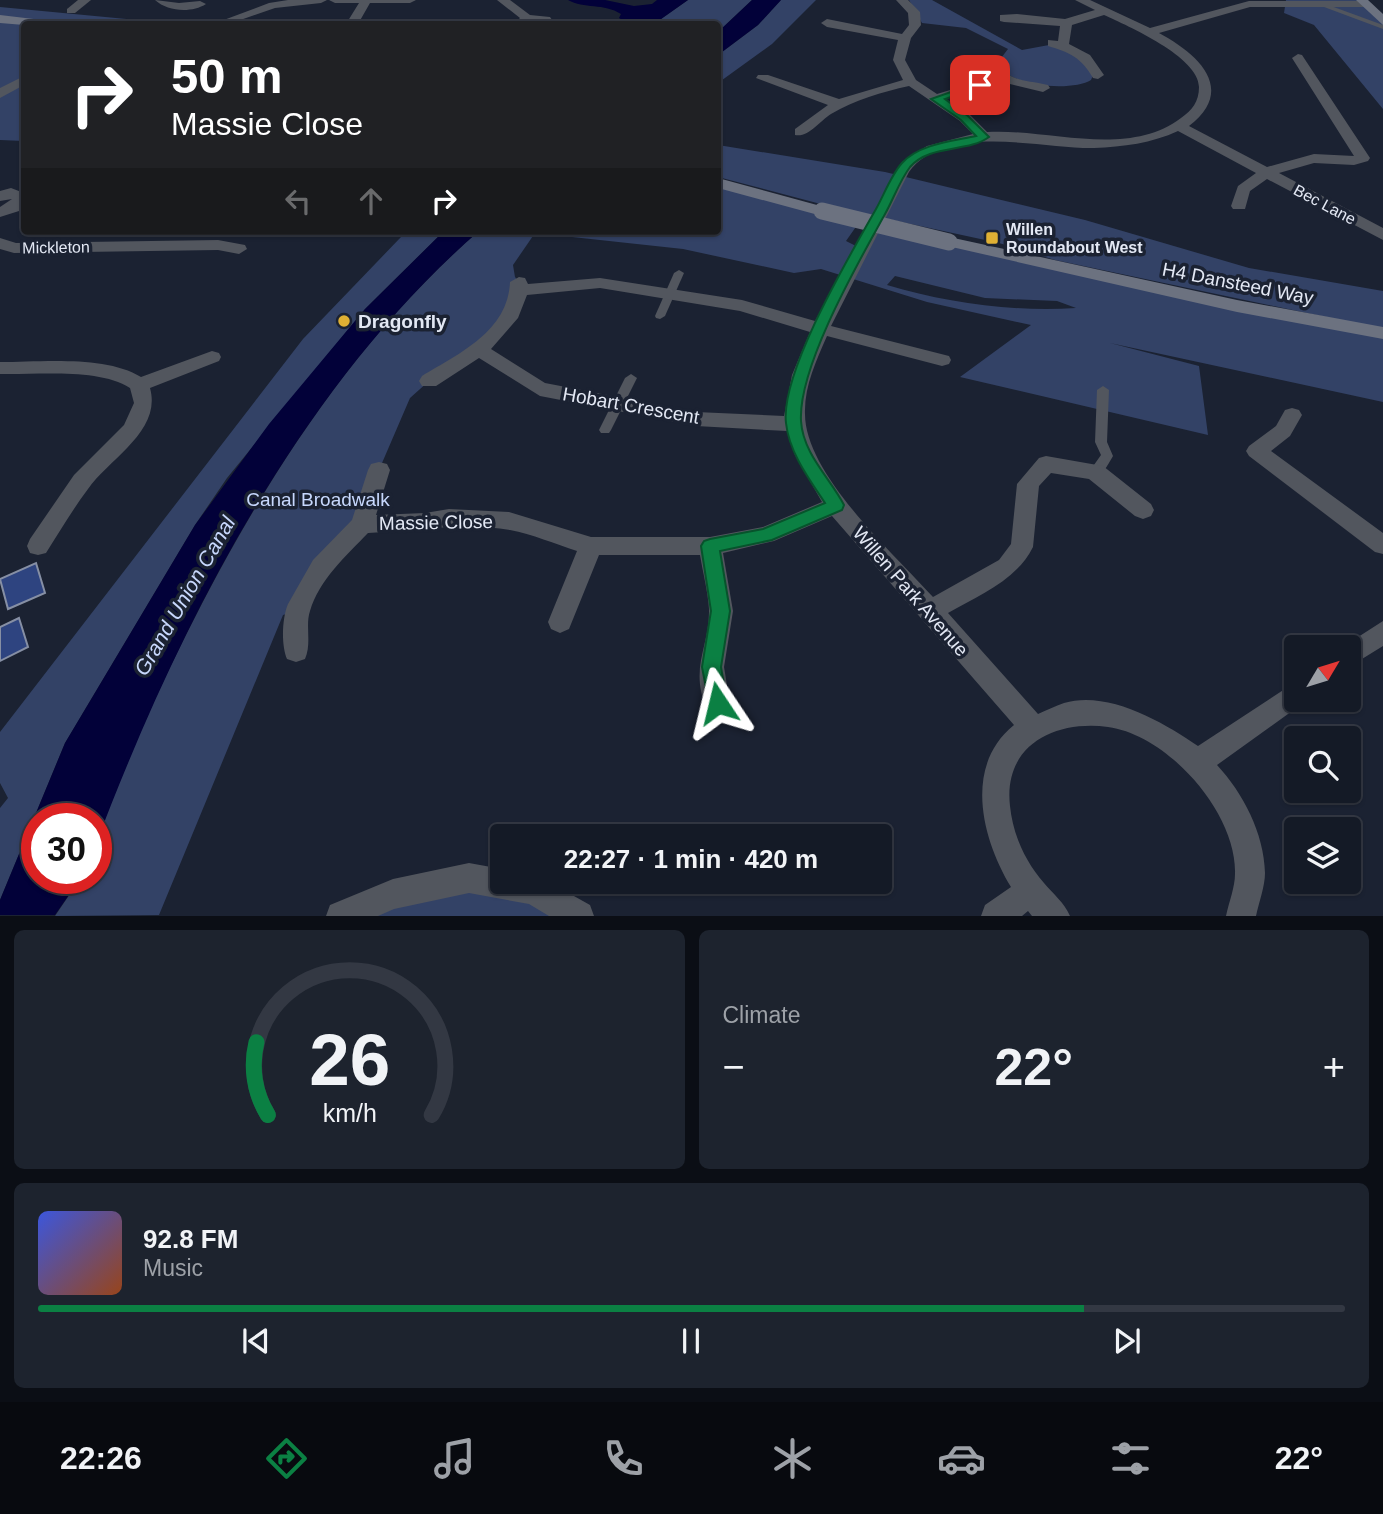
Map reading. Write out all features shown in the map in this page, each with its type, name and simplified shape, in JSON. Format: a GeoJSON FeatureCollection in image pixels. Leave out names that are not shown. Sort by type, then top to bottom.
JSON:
{"type":"FeatureCollection","features":[{"type":"Feature","properties":{"kind":"street"},"geometry":{"type":"LineString","coordinates":[[71,11],[85,0]]}},
{"type":"Feature","properties":{"kind":"street"},"geometry":{"type":"LineString","coordinates":[[161,0],[172,6],[200,4]]}},
{"type":"Feature","properties":{"kind":"street"},"geometry":{"type":"LineString","coordinates":[[226,21],[271,3],[321,0]]}},
{"type":"Feature","properties":{"kind":"street"},"geometry":{"type":"LineString","coordinates":[[335,0],[410,0]]}},
{"type":"Feature","properties":{"kind":"street"},"geometry":{"type":"LineString","coordinates":[[503,0],[523,21]]}},
{"type":"Feature","properties":{"kind":"street"},"geometry":{"type":"LineString","coordinates":[[902,0],[914,12],[915,25],[905,38],[899,60],[911,82],[965,118],[983,137]]}},
{"type":"Feature","properties":{"kind":"street"},"geometry":{"type":"LineString","coordinates":[[1081,0],[1149,32],[1186,55],[1203,76],[1207,95],[1199,113],[1179,126]]}},
{"type":"Feature","properties":{"kind":"street"},"geometry":{"type":"LineString","coordinates":[[354,21],[366,1]]}},
{"type":"Feature","properties":{"kind":"street"},"geometry":{"type":"LineString","coordinates":[[1149,32],[1249,4],[1366,4],[1383,21]]}},
{"type":"Feature","properties":{"kind":"street"},"geometry":{"type":"LineString","coordinates":[[1004,18],[1015,16],[1034,21],[1066,23],[1105,11]]}},
{"type":"Feature","properties":{"kind":"street"},"geometry":{"type":"LineString","coordinates":[[528,21],[542,18],[549,21]]}},
{"type":"Feature","properties":{"kind":"street"},"geometry":{"type":"LineString","coordinates":[[0,19],[21,22]]}},
{"type":"Feature","properties":{"kind":"street"},"geometry":{"type":"LineString","coordinates":[[811,29],[826,19],[905,38]]}},
{"type":"Feature","properties":{"kind":"street"},"geometry":{"type":"LineString","coordinates":[[1021,28],[1030,26],[1034,21]]}},
{"type":"Feature","properties":{"kind":"street"},"geometry":{"type":"LineString","coordinates":[[1066,23],[1056,44],[1090,60],[1098,75]]}},
{"type":"Feature","properties":{"kind":"street"},"geometry":{"type":"LineString","coordinates":[[1239,206],[1243,189],[1267,173],[1302,161],[1363,158],[1298,58]]}},
{"type":"Feature","properties":{"kind":"street"},"geometry":{"type":"LineString","coordinates":[[990,60],[992,69],[1002,78],[1021,85],[1042,88]]}},
{"type":"Feature","properties":{"kind":"street"},"geometry":{"type":"LineString","coordinates":[[760,75],[837,103]]}},
{"type":"Feature","properties":{"kind":"street"},"geometry":{"type":"LineString","coordinates":[[937,99],[1002,78]]}},
{"type":"Feature","properties":{"kind":"street"},"geometry":{"type":"LineString","coordinates":[[0,94],[21,82]]}},
{"type":"Feature","properties":{"kind":"street"},"geometry":{"type":"LineString","coordinates":[[800,132],[813,119],[837,103],[911,82]]}},
{"type":"Feature","properties":{"kind":"street","name":"Willen Park Avenue"},"geometry":{"type":"LineString","coordinates":[[1033,727],[836,505],[808,466],[793,424],[797,389],[847,272],[906,164],[926,151],[983,137],[1017,137],[1060,142],[1122,142],[1167,132],[1179,126]]}},
{"type":"Feature","properties":{"kind":"street","name":"Bec Lane"},"geometry":{"type":"LineString","coordinates":[[1179,126],[1382,233]]}},
{"type":"Feature","properties":{"kind":"street","name":"H4 Dansteed Way"},"geometry":{"type":"LineString","coordinates":[[721,184],[949,242],[1237,306],[1383,333]]}},
{"type":"Feature","properties":{"kind":"street"},"geometry":{"type":"LineString","coordinates":[[0,196],[11,194],[21,198]]}},
{"type":"Feature","properties":{"kind":"street"},"geometry":{"type":"LineString","coordinates":[[0,212],[13,208],[21,199]]}},
{"type":"Feature","properties":{"kind":"street","name":"Mickleton"},"geometry":{"type":"LineString","coordinates":[[0,243],[14,247],[218,245],[239,249]]}},
{"type":"Feature","properties":{"kind":"street"},"geometry":{"type":"LineString","coordinates":[[429,381],[480,350],[499,331],[516,307],[519,286],[600,283],[742,306],[942,360]]}},
{"type":"Feature","properties":{"kind":"street","name":"Hobart Crescent"},"geometry":{"type":"LineString","coordinates":[[480,350],[540,389],[696,419],[793,424]]}},
{"type":"Feature","properties":{"kind":"street"},"geometry":{"type":"LineString","coordinates":[[139,385],[212,357]]}},
{"type":"Feature","properties":{"kind":"street"},"geometry":{"type":"LineString","coordinates":[[0,368],[91,370],[122,374],[139,385],[144,403],[133,429],[82,481],[37,546]]}},
{"type":"Feature","properties":{"kind":"street"},"geometry":{"type":"LineString","coordinates":[[1292,415],[1283,431],[1256,451],[1383,545]]}},
{"type":"Feature","properties":{"kind":"street"},"geometry":{"type":"LineString","coordinates":[[929,612],[1007,567],[1022,547],[1028,484],[1046,464],[1096,472],[1143,510]]}},
{"type":"Feature","properties":{"kind":"street","name":"Massie Close"},"geometry":{"type":"LineString","coordinates":[[296,651],[297,611],[321,567],[362,524],[379,470]]}},
{"type":"Feature","properties":{"kind":"street","name":"Massie Close"},"geometry":{"type":"LineString","coordinates":[[362,524],[449,519],[509,522],[591,547],[710,546],[766,535],[836,505]]}},
{"type":"Feature","properties":{"kind":"street"},"geometry":{"type":"LineString","coordinates":[[710,546],[720,611],[711,667],[718,703]]}},
{"type":"Feature","properties":{"kind":"street"},"geometry":{"type":"LineString","coordinates":[[560,622],[591,547]]}},
{"type":"Feature","properties":{"kind":"street"},"geometry":{"type":"LineString","coordinates":[[1362,647],[1383,632]]}},
{"type":"Feature","properties":{"kind":"street"},"geometry":{"type":"LineString","coordinates":[[1198,762],[1284,702]]}},
{"type":"Feature","properties":{"kind":"street"},"geometry":{"type":"LineString","coordinates":[[1055,915],[1031,891],[1004,845],[996,799],[998,776],[1006,755],[1020,736],[1033,727],[1047,719],[1067,714],[1090,713],[1113,716],[1161,735],[1198,762],[1227,800],[1245,839],[1250,877],[1248,896],[1241,915]]}},
{"type":"Feature","properties":{"kind":"street"},"geometry":{"type":"LineString","coordinates":[[341,915],[393,894],[469,878],[534,890],[579,915]]}},
{"type":"Feature","properties":{"kind":"street"},"geometry":{"type":"LineString","coordinates":[[996,915],[1031,891]]}},
{"type":"Feature","properties":{"kind":"lane"},"geometry":{"type":"LineString","coordinates":[[1314,2],[1383,27]]}},
{"type":"Feature","properties":{"kind":"lane"},"geometry":{"type":"LineString","coordinates":[[1366,4],[1383,14]]}},
{"type":"Feature","properties":{"kind":"lane"},"geometry":{"type":"LineString","coordinates":[[660,316],[680,273]]}},
{"type":"Feature","properties":{"kind":"lane"},"geometry":{"type":"LineString","coordinates":[[605,430],[631,378]]}},
{"type":"Feature","properties":{"kind":"lane"},"geometry":{"type":"LineString","coordinates":[[1096,472],[1107,456],[1101,442],[1103,390]]}},
{"type":"Feature","properties":{"kind":"green space"},"geometry":{"type":"Polygon","coordinates":[[[688,0],[752,0],[721,29],[721,21],[658,21],[688,0]]]}},
{"type":"Feature","properties":{"kind":"green space"},"geometry":{"type":"Polygon","coordinates":[[[781,0],[816,0],[772,44],[721,81],[721,53],[758,25],[781,0]]]}},
{"type":"Feature","properties":{"kind":"green space"},"geometry":{"type":"Polygon","coordinates":[[[909,0],[932,0],[1022,50],[1049,45],[1078,54],[1094,73],[1091,80],[1069,86],[1025,82],[1003,70],[998,62],[1008,49],[966,28],[922,23],[909,0]]]}},
{"type":"Feature","properties":{"kind":"green space"},"geometry":{"type":"Polygon","coordinates":[[[1286,0],[1362,0],[1383,21],[1383,109],[1314,25],[1284,13],[1286,0]]]}},
{"type":"Feature","properties":{"kind":"green space"},"geometry":{"type":"Polygon","coordinates":[[[0,7],[147,21],[21,21],[21,141],[0,140],[0,7]]]}},
{"type":"Feature","properties":{"kind":"green space"},"geometry":{"type":"Polygon","coordinates":[[[721,145],[885,172],[1085,220],[1249,268],[1383,291],[1383,329],[1055,260],[999,243],[832,207],[721,178],[721,145]]]}},
{"type":"Feature","properties":{"kind":"green space"},"geometry":{"type":"Polygon","coordinates":[[[721,184],[860,221],[846,241],[860,248],[875,224],[1383,333],[1383,402],[1110,343],[1199,366],[1208,435],[960,377],[1031,325],[927,302],[821,269],[794,273],[683,249],[554,235],[721,235],[721,184]],[[895,276],[887,285],[980,305],[1028,309],[1076,308],[1057,301],[985,298],[895,276]]]}},
{"type":"Feature","properties":{"kind":"green space"},"geometry":{"type":"Polygon","coordinates":[[[394,235],[440,235],[365,309],[227,478],[195,525],[65,743],[40,803],[21,803],[21,849],[0,900],[0,808],[8,798],[0,783],[0,732],[303,339],[401,237],[394,235]]]}},
{"type":"Feature","properties":{"kind":"green space","name":"Canal Broadwalk"},"geometry":{"type":"Polygon","coordinates":[[[475,235],[534,235],[513,265],[515,277],[519,282],[499,331],[429,381],[410,398],[379,470],[362,524],[297,611],[283,615],[159,915],[55,916],[70,894],[112,894],[112,803],[109,803],[155,699],[219,571],[255,509],[334,389],[379,333],[427,280],[475,235]]]}},
{"type":"Feature","properties":{"kind":"green space"},"geometry":{"type":"Polygon","coordinates":[[[469,878],[490,885],[490,894],[515,894],[579,916],[341,916],[469,878]]]}},
{"type":"Feature","properties":{"kind":"water"},"geometry":{"type":"Polygon","coordinates":[[[568,0],[605,0],[634,6],[652,4],[657,0],[688,0],[658,21],[624,21],[619,18],[621,14],[614,11],[568,0]]]}},
{"type":"Feature","properties":{"kind":"water"},"geometry":{"type":"Polygon","coordinates":[[[752,0],[781,0],[758,25],[721,53],[721,29],[752,0]]]}},
{"type":"Feature","properties":{"kind":"water","name":"Grand Union Canal"},"geometry":{"type":"Polygon","coordinates":[[[440,235],[475,235],[415,293],[355,362],[301,436],[206,594],[166,677],[112,804],[40,803],[65,743],[195,525],[269,424],[365,309],[440,235]]]}},
{"type":"Feature","properties":{"kind":"water"},"geometry":{"type":"Polygon","coordinates":[[[21,849],[21,894],[70,894],[55,915],[0,915],[0,900],[21,849]]]}},
{"type":"Feature","properties":{"kind":"building"},"geometry":{"type":"Polygon","coordinates":[[[36,563],[45,593],[8,609],[0,579],[36,563]]]}},
{"type":"Feature","properties":{"kind":"building"},"geometry":{"type":"Polygon","coordinates":[[[19,618],[28,647],[0,661],[0,627],[19,618]]]}},
{"type":"Feature","properties":{"kind":"place","name":"Willen Roundabout West"},"geometry":{"type":"Point","coordinates":[992,238]}},
{"type":"Feature","properties":{"kind":"place","name":"Dragonfly"},"geometry":{"type":"Point","coordinates":[344,321]}},
{"type":"Feature","properties":{"kind":"route"},"geometry":{"type":"LineString","coordinates":[[718,703],[711,667],[720,611],[710,546],[766,535],[836,505],[808,466],[793,424],[794,400],[804,366],[847,272],[906,164],[926,151],[983,137],[965,118],[937,99],[980,85]]}}]}
